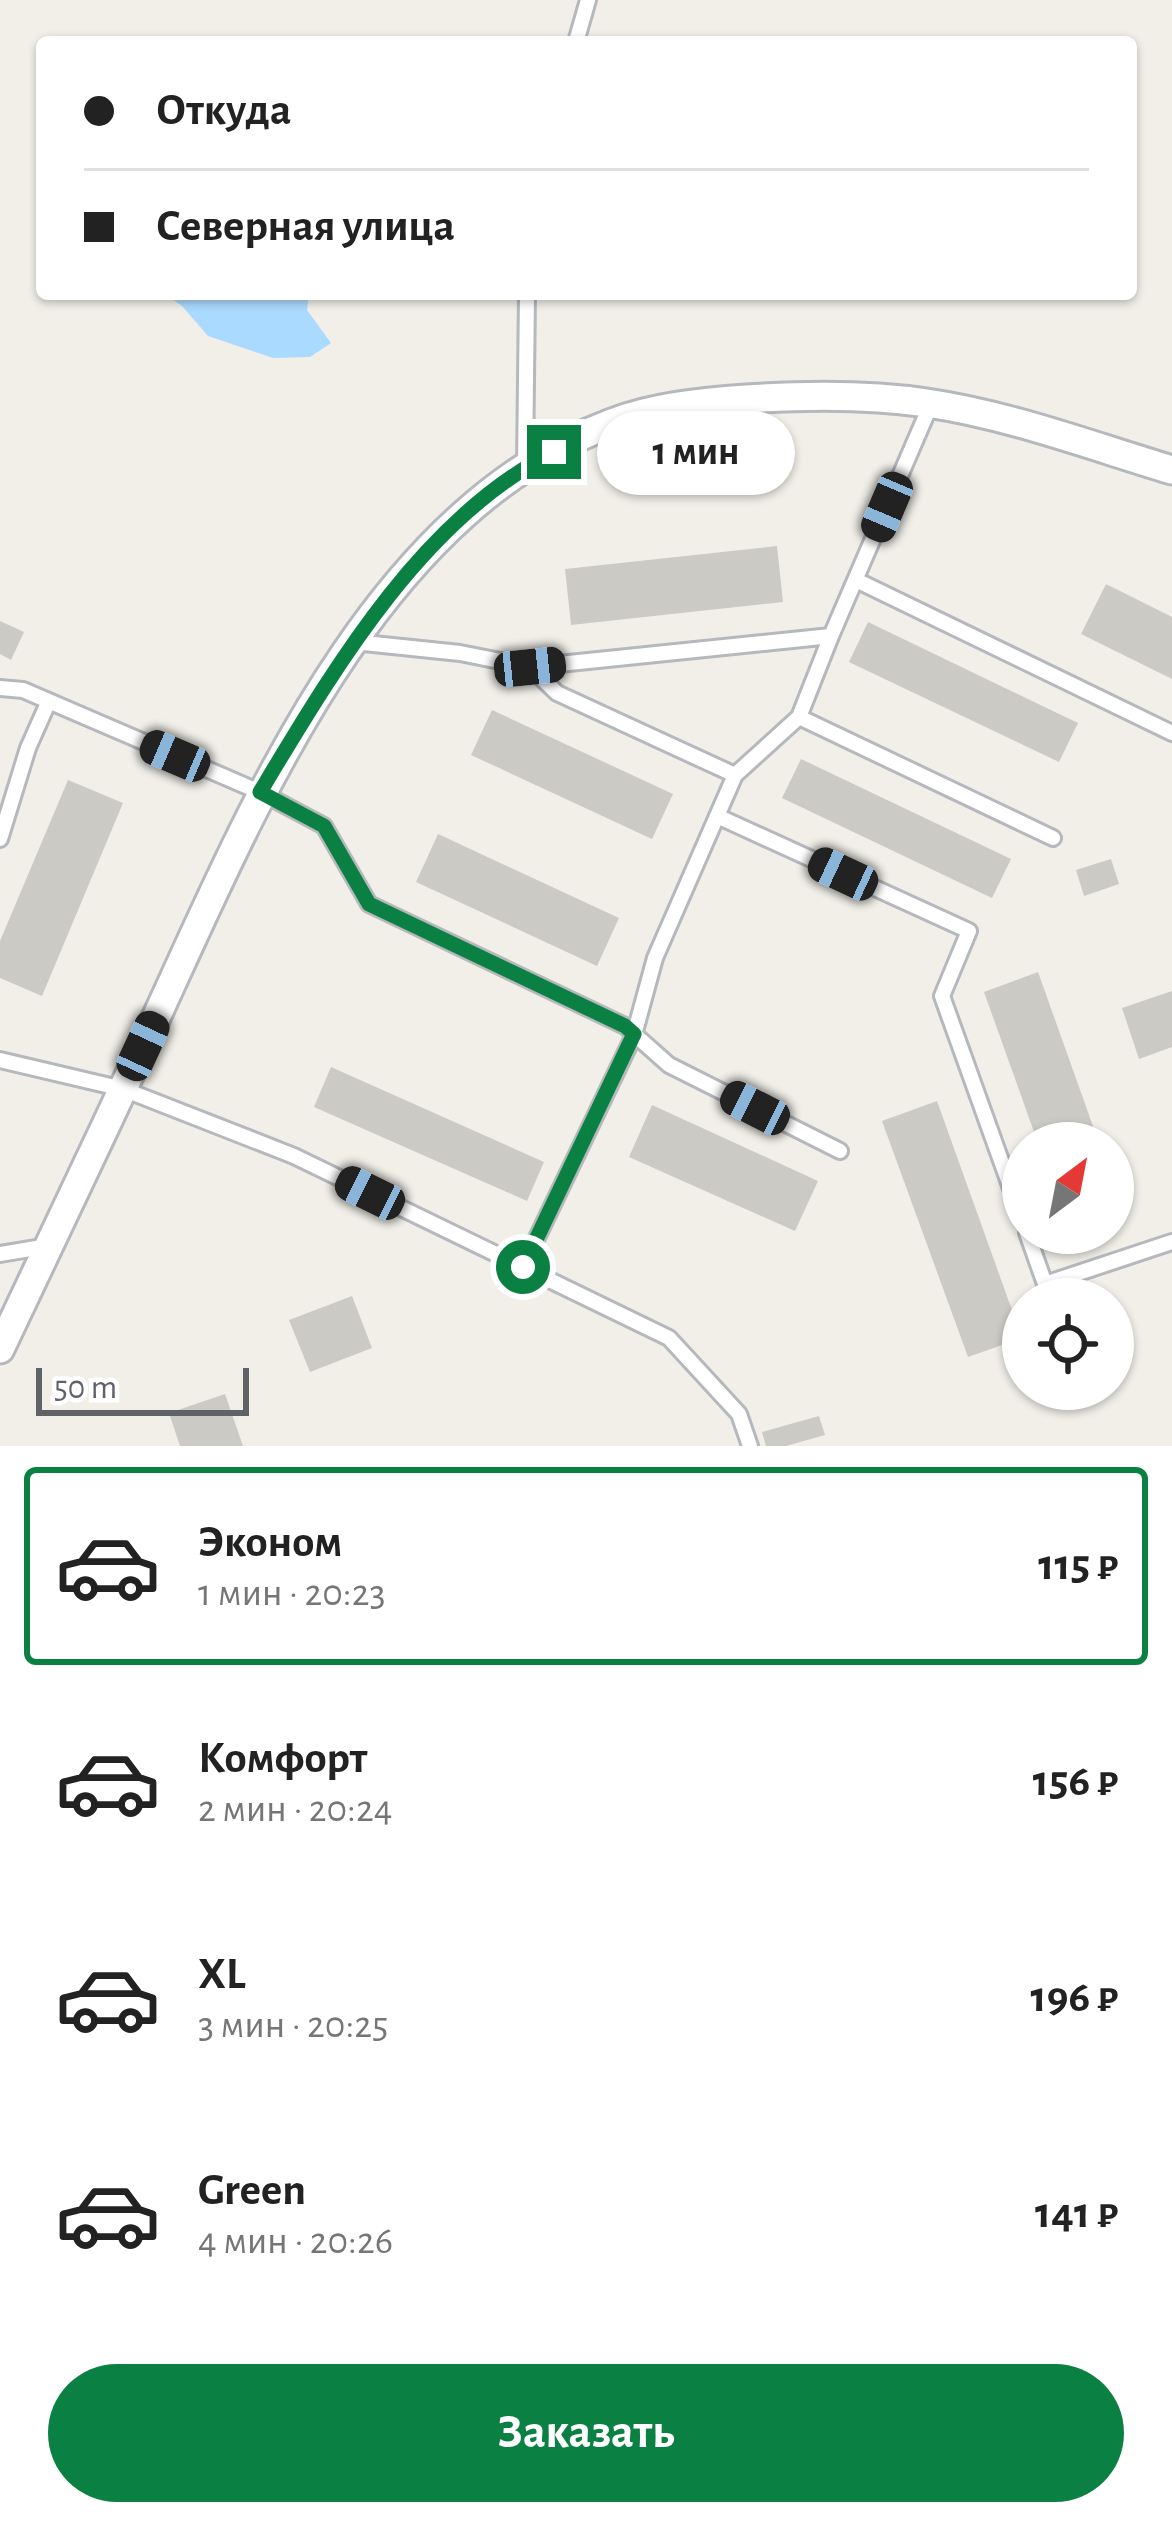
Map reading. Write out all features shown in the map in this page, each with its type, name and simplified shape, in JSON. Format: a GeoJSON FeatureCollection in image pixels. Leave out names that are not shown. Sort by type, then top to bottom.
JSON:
{"type":"FeatureCollection","features":[{"type":"Feature","properties":{"kind":"street"},"geometry":{"type":"LineString","coordinates":[[0,1349],[260,792],[354,642],[395,587],[436,543],[525,466],[613,422],[705,402],[788,396],[931,404],[1172,470]]}},
{"type":"Feature","properties":{"kind":"lane"},"geometry":{"type":"LineString","coordinates":[[578,36],[588,0]]}},
{"type":"Feature","properties":{"kind":"lane"},"geometry":{"type":"LineString","coordinates":[[525,466],[527,300]]}},
{"type":"Feature","properties":{"kind":"lane"},"geometry":{"type":"LineString","coordinates":[[523,1267],[634,1034],[655,958],[735,775],[799,717],[931,404]]}},
{"type":"Feature","properties":{"kind":"lane"},"geometry":{"type":"LineString","coordinates":[[856,580],[1172,733]]}},
{"type":"Feature","properties":{"kind":"lane"},"geometry":{"type":"LineString","coordinates":[[354,642],[460,653],[530,667],[831,636]]}},
{"type":"Feature","properties":{"kind":"lane"},"geometry":{"type":"LineString","coordinates":[[530,667],[557,693],[735,775]]}},
{"type":"Feature","properties":{"kind":"lane"},"geometry":{"type":"LineString","coordinates":[[0,688],[23,690],[260,792],[324,826],[369,904],[625,1026],[669,1065],[840,1151]]}},
{"type":"Feature","properties":{"kind":"lane"},"geometry":{"type":"LineString","coordinates":[[0,839],[28,748],[48,703]]}},
{"type":"Feature","properties":{"kind":"lane"},"geometry":{"type":"LineString","coordinates":[[799,717],[1053,838]]}},
{"type":"Feature","properties":{"kind":"lane"},"geometry":{"type":"LineString","coordinates":[[717,816],[969,932],[942,995],[1002,1163]]}},
{"type":"Feature","properties":{"kind":"lane"},"geometry":{"type":"LineString","coordinates":[[0,1060],[123,1089],[294,1156],[669,1338],[739,1414],[750,1446]]}},
{"type":"Feature","properties":{"kind":"lane"},"geometry":{"type":"LineString","coordinates":[[1034,1254],[1045,1284],[1172,1242]]}},
{"type":"Feature","properties":{"kind":"lane"},"geometry":{"type":"LineString","coordinates":[[0,1254],[49,1246]]}},
{"type":"Feature","properties":{"kind":"water"},"geometry":{"type":"Polygon","coordinates":[[[174,300],[308,300],[307,310],[331,343],[310,357],[273,358],[208,336],[174,300]]]}},
{"type":"Feature","properties":{"kind":"building"},"geometry":{"type":"Polygon","coordinates":[[[777,546],[783,602],[571,625],[565,569],[777,546]]]}},
{"type":"Feature","properties":{"kind":"building"},"geometry":{"type":"Polygon","coordinates":[[[1106,584],[1172,617],[1172,679],[1081,634],[1106,584]]]}},
{"type":"Feature","properties":{"kind":"building"},"geometry":{"type":"Polygon","coordinates":[[[0,621],[24,632],[11,660],[0,654],[0,621]]]}},
{"type":"Feature","properties":{"kind":"building"},"geometry":{"type":"Polygon","coordinates":[[[868,622],[1078,723],[1059,762],[849,662],[868,622]]]}},
{"type":"Feature","properties":{"kind":"building"},"geometry":{"type":"Polygon","coordinates":[[[492,710],[673,794],[652,839],[471,755],[492,710]]]}},
{"type":"Feature","properties":{"kind":"building"},"geometry":{"type":"Polygon","coordinates":[[[801,759],[1011,859],[992,898],[782,798],[801,759]]]}},
{"type":"Feature","properties":{"kind":"building"},"geometry":{"type":"Polygon","coordinates":[[[68,780],[123,803],[42,996],[0,978],[0,941],[68,780]]]}},
{"type":"Feature","properties":{"kind":"building"},"geometry":{"type":"Polygon","coordinates":[[[438,834],[619,918],[597,966],[416,882],[438,834]]]}},
{"type":"Feature","properties":{"kind":"building"},"geometry":{"type":"Polygon","coordinates":[[[1111,859],[1119,884],[1084,896],[1076,870],[1111,859]]]}},
{"type":"Feature","properties":{"kind":"building"},"geometry":{"type":"Polygon","coordinates":[[[1038,972],[1092,1122],[1030,1122],[984,992],[1038,972]]]}},
{"type":"Feature","properties":{"kind":"building"},"geometry":{"type":"Polygon","coordinates":[[[1172,991],[1172,1047],[1139,1059],[1122,1008],[1172,991]]]}},
{"type":"Feature","properties":{"kind":"building"},"geometry":{"type":"Polygon","coordinates":[[[331,1067],[544,1162],[527,1201],[314,1107],[331,1067]]]}},
{"type":"Feature","properties":{"kind":"building"},"geometry":{"type":"Polygon","coordinates":[[[937,1101],[1002,1282],[1002,1345],[968,1357],[882,1121],[937,1101]]]}},
{"type":"Feature","properties":{"kind":"building"},"geometry":{"type":"Polygon","coordinates":[[[652,1105],[818,1181],[795,1231],[629,1157],[652,1105]]]}},
{"type":"Feature","properties":{"kind":"building"},"geometry":{"type":"Polygon","coordinates":[[[352,1296],[372,1348],[310,1372],[289,1320],[352,1296]]]}},
{"type":"Feature","properties":{"kind":"building"},"geometry":{"type":"Polygon","coordinates":[[[225,1394],[243,1446],[180,1446],[169,1413],[225,1394]]]}},
{"type":"Feature","properties":{"kind":"building"},"geometry":{"type":"Polygon","coordinates":[[[819,1416],[825,1435],[786,1446],[766,1446],[762,1432],[819,1416]]]}},
{"type":"Feature","properties":{"kind":"route"},"geometry":{"type":"LineString","coordinates":[[523,1267],[634,1034],[369,904],[324,826],[260,792],[354,642],[395,587],[486,499],[525,466],[554,452]]}}]}
